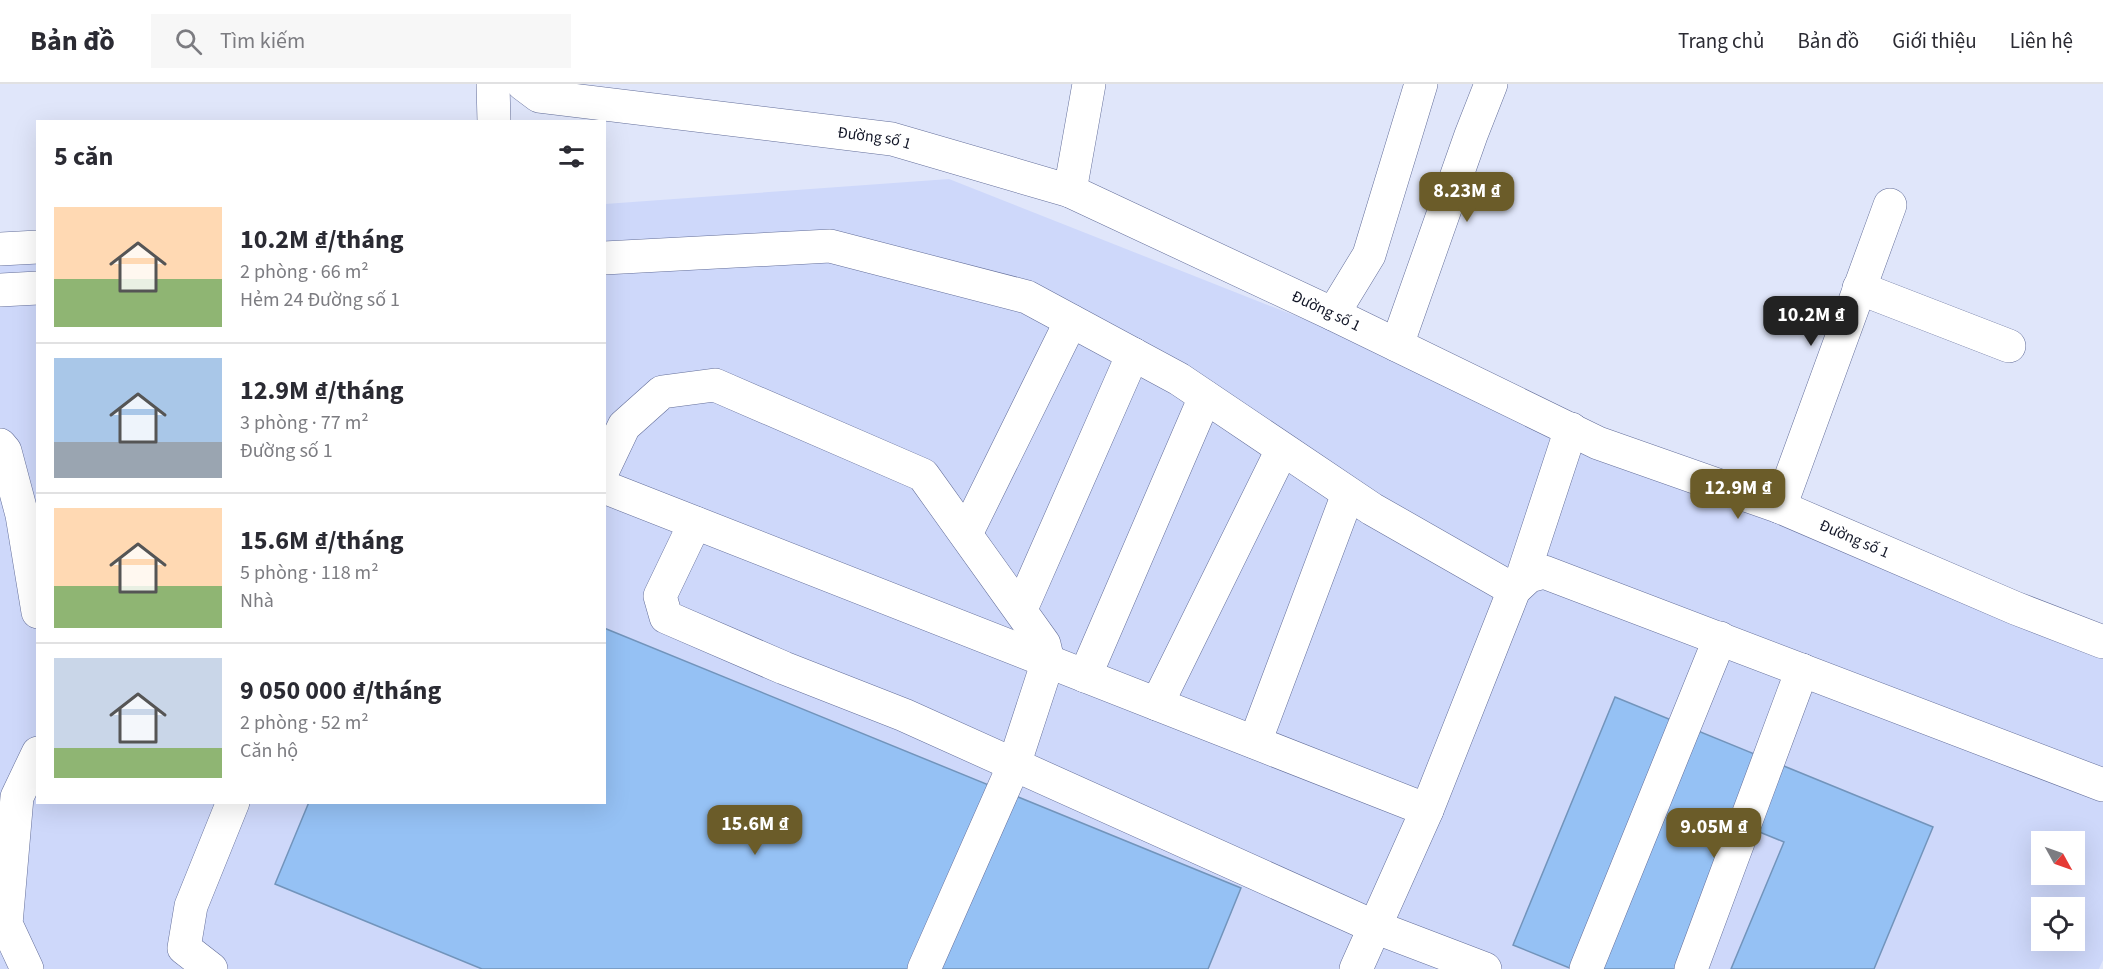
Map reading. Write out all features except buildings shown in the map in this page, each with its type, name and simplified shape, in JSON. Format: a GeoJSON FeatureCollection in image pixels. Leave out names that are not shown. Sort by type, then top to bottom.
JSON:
{"type":"FeatureCollection","features":[{"type":"Feature","properties":{"kind":"street"},"geometry":{"type":"LineString","coordinates":[[493,84],[494,120]]}},
{"type":"Feature","properties":{"kind":"street","name":"Đường số 1"},"geometry":{"type":"LineString","coordinates":[[523,84],[539,96],[892,139],[1070,191],[1334,314],[1598,443],[1780,507],[2015,608],[2103,642]]}},
{"type":"Feature","properties":{"kind":"street"},"geometry":{"type":"LineString","coordinates":[[1070,191],[1089,84]]}},
{"type":"Feature","properties":{"kind":"street"},"geometry":{"type":"LineString","coordinates":[[1334,314],[1368,255],[1421,84]]}},
{"type":"Feature","properties":{"kind":"street"},"geometry":{"type":"LineString","coordinates":[[1397,345],[1470,135],[1491,84]]}},
{"type":"Feature","properties":{"kind":"street"},"geometry":{"type":"LineString","coordinates":[[1780,507],[1890,205]]}},
{"type":"Feature","properties":{"kind":"street"},"geometry":{"type":"LineString","coordinates":[[606,258],[830,246],[1027,297],[1179,379],[1348,494],[1517,585]]}},
{"type":"Feature","properties":{"kind":"street"},"geometry":{"type":"LineString","coordinates":[[0,249],[36,247]]}},
{"type":"Feature","properties":{"kind":"street"},"geometry":{"type":"LineString","coordinates":[[0,290],[36,288]]}},
{"type":"Feature","properties":{"kind":"street"},"geometry":{"type":"LineString","coordinates":[[1859,288],[2009,346]]}},
{"type":"Feature","properties":{"kind":"street"},"geometry":{"type":"LineString","coordinates":[[966,534],[1071,321]]}},
{"type":"Feature","properties":{"kind":"street"},"geometry":{"type":"LineString","coordinates":[[1021,609],[1133,354]]}},
{"type":"Feature","properties":{"kind":"street"},"geometry":{"type":"LineString","coordinates":[[606,464],[624,426],[662,392],[715,386],[923,475],[1044,644],[1048,661],[1014,765],[924,969]]}},
{"type":"Feature","properties":{"kind":"street"},"geometry":{"type":"LineString","coordinates":[[1085,676],[1205,397]]}},
{"type":"Feature","properties":{"kind":"street"},"geometry":{"type":"LineString","coordinates":[[1356,969],[1427,810],[1517,585],[1571,429]]}},
{"type":"Feature","properties":{"kind":"street"},"geometry":{"type":"LineString","coordinates":[[0,445],[5,451],[22,515],[36,600]]}},
{"type":"Feature","properties":{"kind":"street"},"geometry":{"type":"LineString","coordinates":[[1157,704],[1282,450]]}},
{"type":"Feature","properties":{"kind":"street"},"geometry":{"type":"LineString","coordinates":[[606,489],[1427,810]]}},
{"type":"Feature","properties":{"kind":"street"},"geometry":{"type":"LineString","coordinates":[[1255,742],[1348,494]]}},
{"type":"Feature","properties":{"kind":"street"},"geometry":{"type":"LineString","coordinates":[[695,523],[660,596],[666,618],[904,715],[1375,927],[1485,969]]}},
{"type":"Feature","properties":{"kind":"street"},"geometry":{"type":"LineString","coordinates":[[1517,585],[1529,576],[1544,572],[2103,785]]}},
{"type":"Feature","properties":{"kind":"street"},"geometry":{"type":"LineString","coordinates":[[1586,969],[1720,638]]}},
{"type":"Feature","properties":{"kind":"street"},"geometry":{"type":"LineString","coordinates":[[1691,969],[1802,670]]}},
{"type":"Feature","properties":{"kind":"street"},"geometry":{"type":"LineString","coordinates":[[27,969],[6,924],[17,797],[36,757]]}},
{"type":"Feature","properties":{"kind":"street"},"geometry":{"type":"LineString","coordinates":[[211,969],[184,948],[191,906],[232,804]]}},
{"type":"Feature","properties":{"kind":"shaded area"},"geometry":{"type":"Polygon","coordinates":[[[949,179],[2103,635],[2103,960],[2099,969],[0,969],[0,248],[36,245],[36,804],[606,804],[606,204],[949,179]]]}}]}
